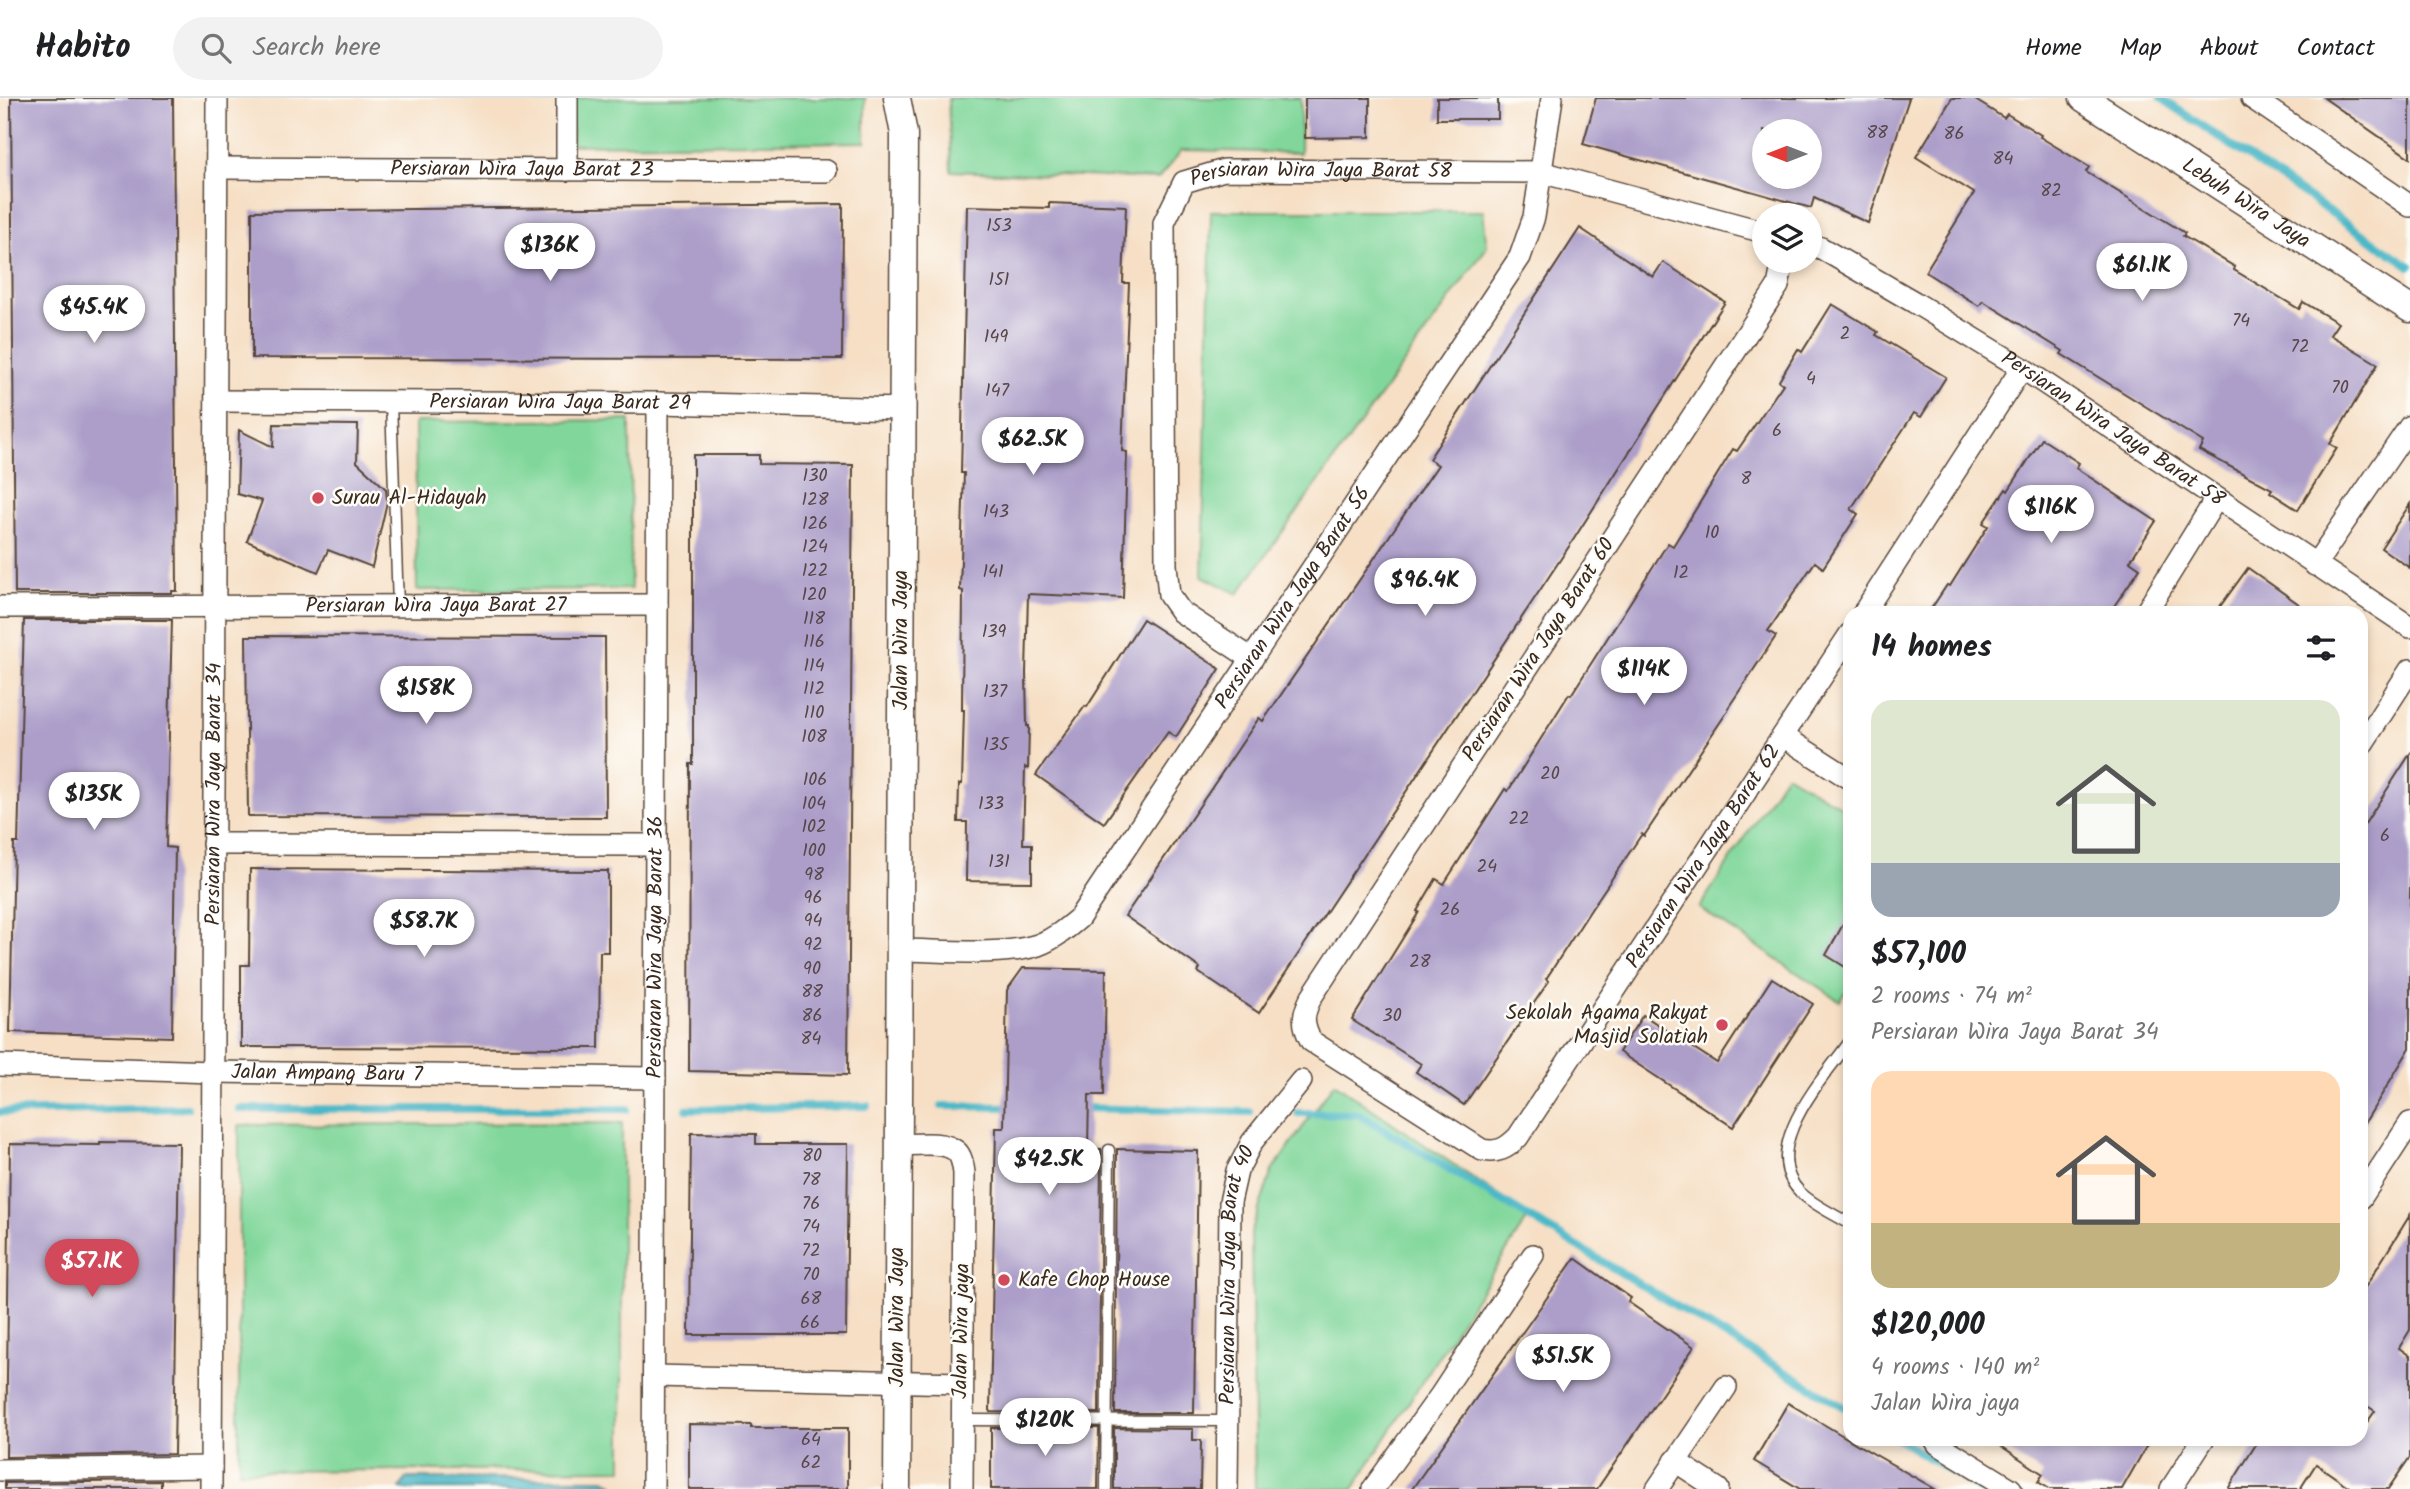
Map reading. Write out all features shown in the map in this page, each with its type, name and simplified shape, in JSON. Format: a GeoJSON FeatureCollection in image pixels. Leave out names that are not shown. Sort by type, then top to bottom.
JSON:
{"type":"FeatureCollection","features":[{"type":"Feature","properties":{"kind":"street","name":"Persiaran Wira Jaya Barat 34"},"geometry":{"type":"LineString","coordinates":[[211,1489],[217,98]]}},
{"type":"Feature","properties":{"kind":"street"},"geometry":{"type":"LineString","coordinates":[[567,98],[567,170]]}},
{"type":"Feature","properties":{"kind":"street","name":"Jalan Wira Jaya"},"geometry":{"type":"LineString","coordinates":[[897,98],[904,134],[897,1489]]}},
{"type":"Feature","properties":{"kind":"street","name":"Jalan Wira Jaya"},"geometry":{"type":"LineString","coordinates":[[904,134],[914,98]]}},
{"type":"Feature","properties":{"kind":"street","name":"Persiaran Wira Jaya Barat 56"},"geometry":{"type":"LineString","coordinates":[[899,950],[1010,949],[1036,945],[1060,934],[1079,918],[1520,257],[1534,217],[1552,98]]}},
{"type":"Feature","properties":{"kind":"street","name":"Lebuh Wira Jaya"},"geometry":{"type":"LineString","coordinates":[[2083,98],[2410,309]]}},
{"type":"Feature","properties":{"kind":"street"},"geometry":{"type":"LineString","coordinates":[[2252,98],[2410,206]]}},
{"type":"Feature","properties":{"kind":"street","name":"Persiaran Wira Jaya Barat 23"},"geometry":{"type":"LineString","coordinates":[[218,168],[826,171]]}},
{"type":"Feature","properties":{"kind":"street","name":"Persiaran Wira Jaya Barat 58"},"geometry":{"type":"LineString","coordinates":[[1252,659],[1181,612],[1169,595],[1166,565],[1164,223],[1184,183],[1224,170],[1541,172],[1752,229]]}},
{"type":"Feature","properties":{"kind":"street","name":"Persiaran Wira Jaya Barat 58"},"geometry":{"type":"LineString","coordinates":[[1822,249],[2022,368],[2410,628]]}},
{"type":"Feature","properties":{"kind":"street","name":"Persiaran Wira Jaya Barat 60"},"geometry":{"type":"LineString","coordinates":[[1507,1149],[1494,1152],[1482,1150],[1311,1041],[1303,1027],[1304,1010],[1778,286],[1781,273]]}},
{"type":"Feature","properties":{"kind":"street"},"geometry":{"type":"LineString","coordinates":[[1868,606],[2022,368]]}},
{"type":"Feature","properties":{"kind":"street","name":"Persiaran Wira Jaya Barat 29"},"geometry":{"type":"LineString","coordinates":[[217,401],[657,403],[901,409]]}},
{"type":"Feature","properties":{"kind":"street","name":"Persiaran Wira Jaya Barat 36"},"geometry":{"type":"LineString","coordinates":[[653,1489],[657,403]]}},
{"type":"Feature","properties":{"kind":"street"},"geometry":{"type":"LineString","coordinates":[[2315,565],[2410,426]]}},
{"type":"Feature","properties":{"kind":"street"},"geometry":{"type":"LineString","coordinates":[[2150,606],[2216,499]]}},
{"type":"Feature","properties":{"kind":"street","name":"Persiaran Wira Jaya Barat 27"},"geometry":{"type":"LineString","coordinates":[[0,607],[657,605]]}},
{"type":"Feature","properties":{"kind":"street","name":"Persiaran Wira Jaya Barat 62"},"geometry":{"type":"LineString","coordinates":[[1507,1149],[1518,1138],[1843,645]]}},
{"type":"Feature","properties":{"kind":"street"},"geometry":{"type":"LineString","coordinates":[[2368,735],[2410,670]]}},
{"type":"Feature","properties":{"kind":"street"},"geometry":{"type":"LineString","coordinates":[[1783,736],[1843,775]]}},
{"type":"Feature","properties":{"kind":"street"},"geometry":{"type":"LineString","coordinates":[[213,844],[656,845]]}},
{"type":"Feature","properties":{"kind":"street","name":"Jalan Ampang Baru 7"},"geometry":{"type":"LineString","coordinates":[[0,1065],[213,1072],[655,1078]]}},
{"type":"Feature","properties":{"kind":"street","name":"Persiaran Wira Jaya Barat 40"},"geometry":{"type":"LineString","coordinates":[[1227,1489],[1230,1202],[1237,1171],[1252,1142],[1301,1081]]}},
{"type":"Feature","properties":{"kind":"street"},"geometry":{"type":"LineString","coordinates":[[2368,1187],[2410,1123]]}},
{"type":"Feature","properties":{"kind":"street","name":"Jalan Wira jaya"},"geometry":{"type":"LineString","coordinates":[[898,1145],[944,1146],[956,1151],[964,1173],[962,1489]]}},
{"type":"Feature","properties":{"kind":"street"},"geometry":{"type":"LineString","coordinates":[[1373,1489],[1440,1396],[1533,1255]]}},
{"type":"Feature","properties":{"kind":"street"},"geometry":{"type":"LineString","coordinates":[[654,1376],[962,1383]]}},
{"type":"Feature","properties":{"kind":"street"},"geometry":{"type":"LineString","coordinates":[[1657,1489],[1726,1387]]}},
{"type":"Feature","properties":{"kind":"street"},"geometry":{"type":"LineString","coordinates":[[1941,1446],[2011,1489]]}},
{"type":"Feature","properties":{"kind":"street"},"geometry":{"type":"LineString","coordinates":[[2171,1489],[2199,1446]]}},
{"type":"Feature","properties":{"kind":"street"},"geometry":{"type":"LineString","coordinates":[[1675,1461],[1718,1489]]}},
{"type":"Feature","properties":{"kind":"street"},"geometry":{"type":"LineString","coordinates":[[0,1470],[211,1467]]}},
{"type":"Feature","properties":{"kind":"lane"},"geometry":{"type":"LineString","coordinates":[[391,402],[398,606]]}},
{"type":"Feature","properties":{"kind":"lane"},"geometry":{"type":"LineString","coordinates":[[1843,1051],[1796,1119],[1788,1140],[1785,1161],[1791,1181],[1802,1194],[1843,1220]]}},
{"type":"Feature","properties":{"kind":"lane"},"geometry":{"type":"LineString","coordinates":[[1106,1489],[1110,1150]]}},
{"type":"Feature","properties":{"kind":"lane"},"geometry":{"type":"LineString","coordinates":[[962,1420],[1228,1421]]}},
{"type":"Feature","properties":{"kind":"green space"},"geometry":{"type":"Polygon","coordinates":[[[572,98],[865,98],[865,142],[572,145],[572,98]]]}},
{"type":"Feature","properties":{"kind":"green space"},"geometry":{"type":"Polygon","coordinates":[[[948,98],[1301,98],[1300,153],[1182,150],[1158,179],[951,171],[948,98]]]}},
{"type":"Feature","properties":{"kind":"green space"},"geometry":{"type":"Polygon","coordinates":[[[1211,211],[1483,211],[1487,247],[1238,594],[1202,576],[1211,211]]]}},
{"type":"Feature","properties":{"kind":"green space"},"geometry":{"type":"Polygon","coordinates":[[[630,420],[631,589],[417,590],[415,422],[630,420]]]}},
{"type":"Feature","properties":{"kind":"green space"},"geometry":{"type":"Polygon","coordinates":[[[1786,774],[1843,808],[1843,996],[1840,1001],[1699,908],[1786,774]]]}},
{"type":"Feature","properties":{"kind":"green space"},"geometry":{"type":"Polygon","coordinates":[[[1334,1083],[1529,1216],[1353,1489],[1255,1489],[1251,1232],[1272,1171],[1334,1083]]]}},
{"type":"Feature","properties":{"kind":"green space"},"geometry":{"type":"Polygon","coordinates":[[[622,1123],[622,1469],[239,1471],[239,1125],[622,1123]]]}},
{"type":"Feature","properties":{"kind":"water"},"geometry":{"type":"Polygon","coordinates":[[[406,1478],[604,1479],[613,1483],[613,1489],[400,1489],[406,1478]]]}},
{"type":"Feature","properties":{"kind":"building"},"geometry":{"type":"Polygon","coordinates":[[[11,98],[173,98],[177,591],[172,593],[15,593],[11,98]]]}},
{"type":"Feature","properties":{"kind":"building"},"geometry":{"type":"Polygon","coordinates":[[[1305,98],[1370,98],[1370,137],[1305,138],[1305,98]]]}},
{"type":"Feature","properties":{"kind":"building"},"geometry":{"type":"Polygon","coordinates":[[[1437,98],[1498,98],[1498,119],[1437,119],[1437,98]]]}},
{"type":"Feature","properties":{"kind":"building"},"geometry":{"type":"Polygon","coordinates":[[[1596,98],[1909,98],[1868,223],[1814,198],[1812,203],[1793,203],[1583,144],[1596,98]]]}},
{"type":"Feature","properties":{"kind":"building"},"geometry":{"type":"Polygon","coordinates":[[[1952,98],[1972,98],[2004,118],[2007,114],[2041,135],[2040,137],[2089,167],[2086,172],[2185,233],[2183,236],[2235,267],[2234,270],[2299,309],[2303,302],[2338,323],[2330,335],[2378,364],[2330,444],[2337,448],[2298,510],[2270,492],[2272,489],[2199,450],[2203,442],[2061,354],[2063,351],[1983,301],[1979,306],[1925,272],[1974,193],[1916,157],[1952,98]]]}},
{"type":"Feature","properties":{"kind":"building"},"geometry":{"type":"Polygon","coordinates":[[[2324,98],[2410,98],[2410,158],[2324,98]]]}},
{"type":"Feature","properties":{"kind":"building"},"geometry":{"type":"Polygon","coordinates":[[[1049,203],[1126,206],[1123,283],[1129,283],[1122,451],[1127,452],[1123,598],[1028,594],[1026,673],[1029,726],[1023,844],[1032,844],[1032,882],[966,881],[967,822],[958,822],[964,710],[963,591],[960,590],[967,206],[1049,208],[1049,203]]]}},
{"type":"Feature","properties":{"kind":"building"},"geometry":{"type":"Polygon","coordinates":[[[843,204],[842,359],[252,358],[252,211],[843,204]]]}},
{"type":"Feature","properties":{"kind":"building"},"geometry":{"type":"Polygon","coordinates":[[[1580,228],[1653,277],[1663,262],[1725,302],[1570,545],[1259,1013],[1198,972],[1200,968],[1125,916],[1259,718],[1263,721],[1438,465],[1429,459],[1580,228]]]}},
{"type":"Feature","properties":{"kind":"building"},"geometry":{"type":"Polygon","coordinates":[[[1832,304],[1878,332],[1876,335],[1946,377],[1921,417],[1914,413],[1851,509],[1858,514],[1823,568],[1815,562],[1768,631],[1776,636],[1644,836],[1642,834],[1592,908],[1546,979],[1549,981],[1464,1105],[1416,1072],[1421,1064],[1352,1020],[1419,912],[1417,911],[1436,879],[1444,884],[1505,789],[1508,791],[1668,543],[1673,546],[1733,449],[1737,451],[1783,384],[1779,381],[1798,349],[1802,352],[1832,304]]]}},
{"type":"Feature","properties":{"kind":"building","name":"Surau Al-Hidayah"},"geometry":{"type":"Polygon","coordinates":[[[274,424],[358,425],[357,462],[386,489],[387,502],[372,567],[328,550],[318,572],[247,541],[262,501],[237,494],[239,430],[273,447],[274,424]]]}},
{"type":"Feature","properties":{"kind":"building"},"geometry":{"type":"Polygon","coordinates":[[[2042,439],[2079,463],[2076,468],[2156,521],[2130,561],[2140,568],[2114,606],[1933,606],[1947,585],[1950,586],[1988,526],[1983,523],[2006,489],[2008,491],[2042,439]]]}},
{"type":"Feature","properties":{"kind":"building"},"geometry":{"type":"Polygon","coordinates":[[[693,455],[759,455],[759,464],[853,465],[848,1075],[689,1071],[693,455]]]}},
{"type":"Feature","properties":{"kind":"building"},"geometry":{"type":"Polygon","coordinates":[[[2410,504],[2410,568],[2381,548],[2410,504]]]}},
{"type":"Feature","properties":{"kind":"building"},"geometry":{"type":"Polygon","coordinates":[[[2248,568],[2302,606],[2220,606],[2248,568]]]}},
{"type":"Feature","properties":{"kind":"building"},"geometry":{"type":"Polygon","coordinates":[[[1143,619],[1220,669],[1176,737],[1168,732],[1104,823],[1036,775],[1085,706],[1087,707],[1143,619]]]}},
{"type":"Feature","properties":{"kind":"building"},"geometry":{"type":"Polygon","coordinates":[[[24,620],[172,620],[166,847],[175,848],[172,1037],[10,1032],[14,843],[18,843],[24,620]]]}},
{"type":"Feature","properties":{"kind":"building"},"geometry":{"type":"Polygon","coordinates":[[[246,636],[605,637],[606,817],[248,816],[246,636]]]}},
{"type":"Feature","properties":{"kind":"building"},"geometry":{"type":"Polygon","coordinates":[[[2410,754],[2410,1048],[2368,1117],[2368,819],[2410,754]]]}},
{"type":"Feature","properties":{"kind":"building"},"geometry":{"type":"Polygon","coordinates":[[[250,869],[608,871],[608,952],[600,952],[599,1048],[241,1047],[241,965],[249,965],[250,869]]]}},
{"type":"Feature","properties":{"kind":"building"},"geometry":{"type":"Polygon","coordinates":[[[1843,925],[1843,966],[1826,955],[1843,925]]]}},
{"type":"Feature","properties":{"kind":"building"},"geometry":{"type":"Polygon","coordinates":[[[1023,968],[1106,970],[1104,1095],[1089,1095],[1088,1149],[1101,1149],[1099,1413],[990,1410],[996,1128],[1004,1128],[1007,990],[1023,968]]]}},
{"type":"Feature","properties":{"kind":"building"},"geometry":{"type":"Polygon","coordinates":[[[1772,978],[1813,1004],[1733,1127],[1619,1052],[1643,1015],[1717,1063],[1772,978]]]}},
{"type":"Feature","properties":{"kind":"building"},"geometry":{"type":"Polygon","coordinates":[[[691,1133],[756,1134],[756,1144],[848,1144],[846,1335],[689,1335],[691,1133]]]}},
{"type":"Feature","properties":{"kind":"building"},"geometry":{"type":"Polygon","coordinates":[[[100,1142],[179,1143],[174,1454],[6,1457],[10,1144],[100,1145],[100,1142]]]}},
{"type":"Feature","properties":{"kind":"building"},"geometry":{"type":"Polygon","coordinates":[[[1117,1149],[1198,1151],[1194,1413],[1115,1413],[1117,1149]]]}},
{"type":"Feature","properties":{"kind":"building"},"geometry":{"type":"Polygon","coordinates":[[[2410,1215],[2410,1330],[2399,1348],[2410,1356],[2410,1457],[2388,1489],[2352,1489],[2316,1464],[2300,1489],[2228,1489],[2255,1446],[2368,1446],[2368,1421],[2375,1411],[2368,1406],[2368,1283],[2410,1215]]]}},
{"type":"Feature","properties":{"kind":"building"},"geometry":{"type":"Polygon","coordinates":[[[1575,1258],[1631,1298],[1628,1302],[1694,1347],[1597,1489],[1412,1489],[1575,1258]]]}},
{"type":"Feature","properties":{"kind":"building"},"geometry":{"type":"Polygon","coordinates":[[[1788,1403],[1843,1436],[1843,1446],[1860,1446],[1935,1489],[1800,1489],[1754,1461],[1788,1403]]]}},
{"type":"Feature","properties":{"kind":"building"},"geometry":{"type":"Polygon","coordinates":[[[689,1424],[751,1425],[751,1428],[848,1428],[848,1489],[689,1489],[689,1424]]]}},
{"type":"Feature","properties":{"kind":"building"},"geometry":{"type":"Polygon","coordinates":[[[991,1428],[1099,1428],[1098,1489],[991,1489],[991,1428]]]}},
{"type":"Feature","properties":{"kind":"building"},"geometry":{"type":"Polygon","coordinates":[[[1114,1428],[1193,1429],[1193,1440],[1201,1440],[1200,1489],[1114,1489],[1114,1428]]]}},
{"type":"Feature","properties":{"kind":"building"},"geometry":{"type":"Polygon","coordinates":[[[2001,1446],[2146,1446],[2122,1489],[2050,1489],[2038,1482],[2043,1474],[2001,1446]]]}},
{"type":"Feature","properties":{"kind":"building"},"geometry":{"type":"Polygon","coordinates":[[[161,1481],[161,1489],[5,1489],[5,1483],[161,1481]]]}},
{"type":"Feature","properties":{"kind":"waterway"},"geometry":{"type":"LineString","coordinates":[[2161,98],[2410,266]]}},
{"type":"Feature","properties":{"kind":"waterway"},"geometry":{"type":"LineString","coordinates":[[687,1109],[867,1106]]}},
{"type":"Feature","properties":{"kind":"waterway"},"geometry":{"type":"LineString","coordinates":[[942,1106],[1013,1107]]}},
{"type":"Feature","properties":{"kind":"waterway"},"geometry":{"type":"LineString","coordinates":[[0,1112],[187,1108]]}},
{"type":"Feature","properties":{"kind":"waterway"},"geometry":{"type":"LineString","coordinates":[[1079,1108],[1250,1112]]}},
{"type":"Feature","properties":{"kind":"waterway"},"geometry":{"type":"LineString","coordinates":[[239,1109],[627,1109]]}},
{"type":"Feature","properties":{"kind":"waterway"},"geometry":{"type":"LineString","coordinates":[[1298,1113],[1358,1114],[1843,1407]]}},
{"type":"Feature","properties":{"kind":"waterway"},"geometry":{"type":"LineString","coordinates":[[1909,1446],[1980,1489]]}},
{"type":"Feature","properties":{"kind":"place","name":"Surau Al-Hidayah"},"geometry":{"type":"Point","coordinates":[318,498]}},
{"type":"Feature","properties":{"kind":"place","name":"Sekolah Agama Rakyat Masjid Solatiah"},"geometry":{"type":"Point","coordinates":[1722,1025]}},
{"type":"Feature","properties":{"kind":"place","name":"Kafe Chop House"},"geometry":{"type":"Point","coordinates":[1004,1280]}}]}
